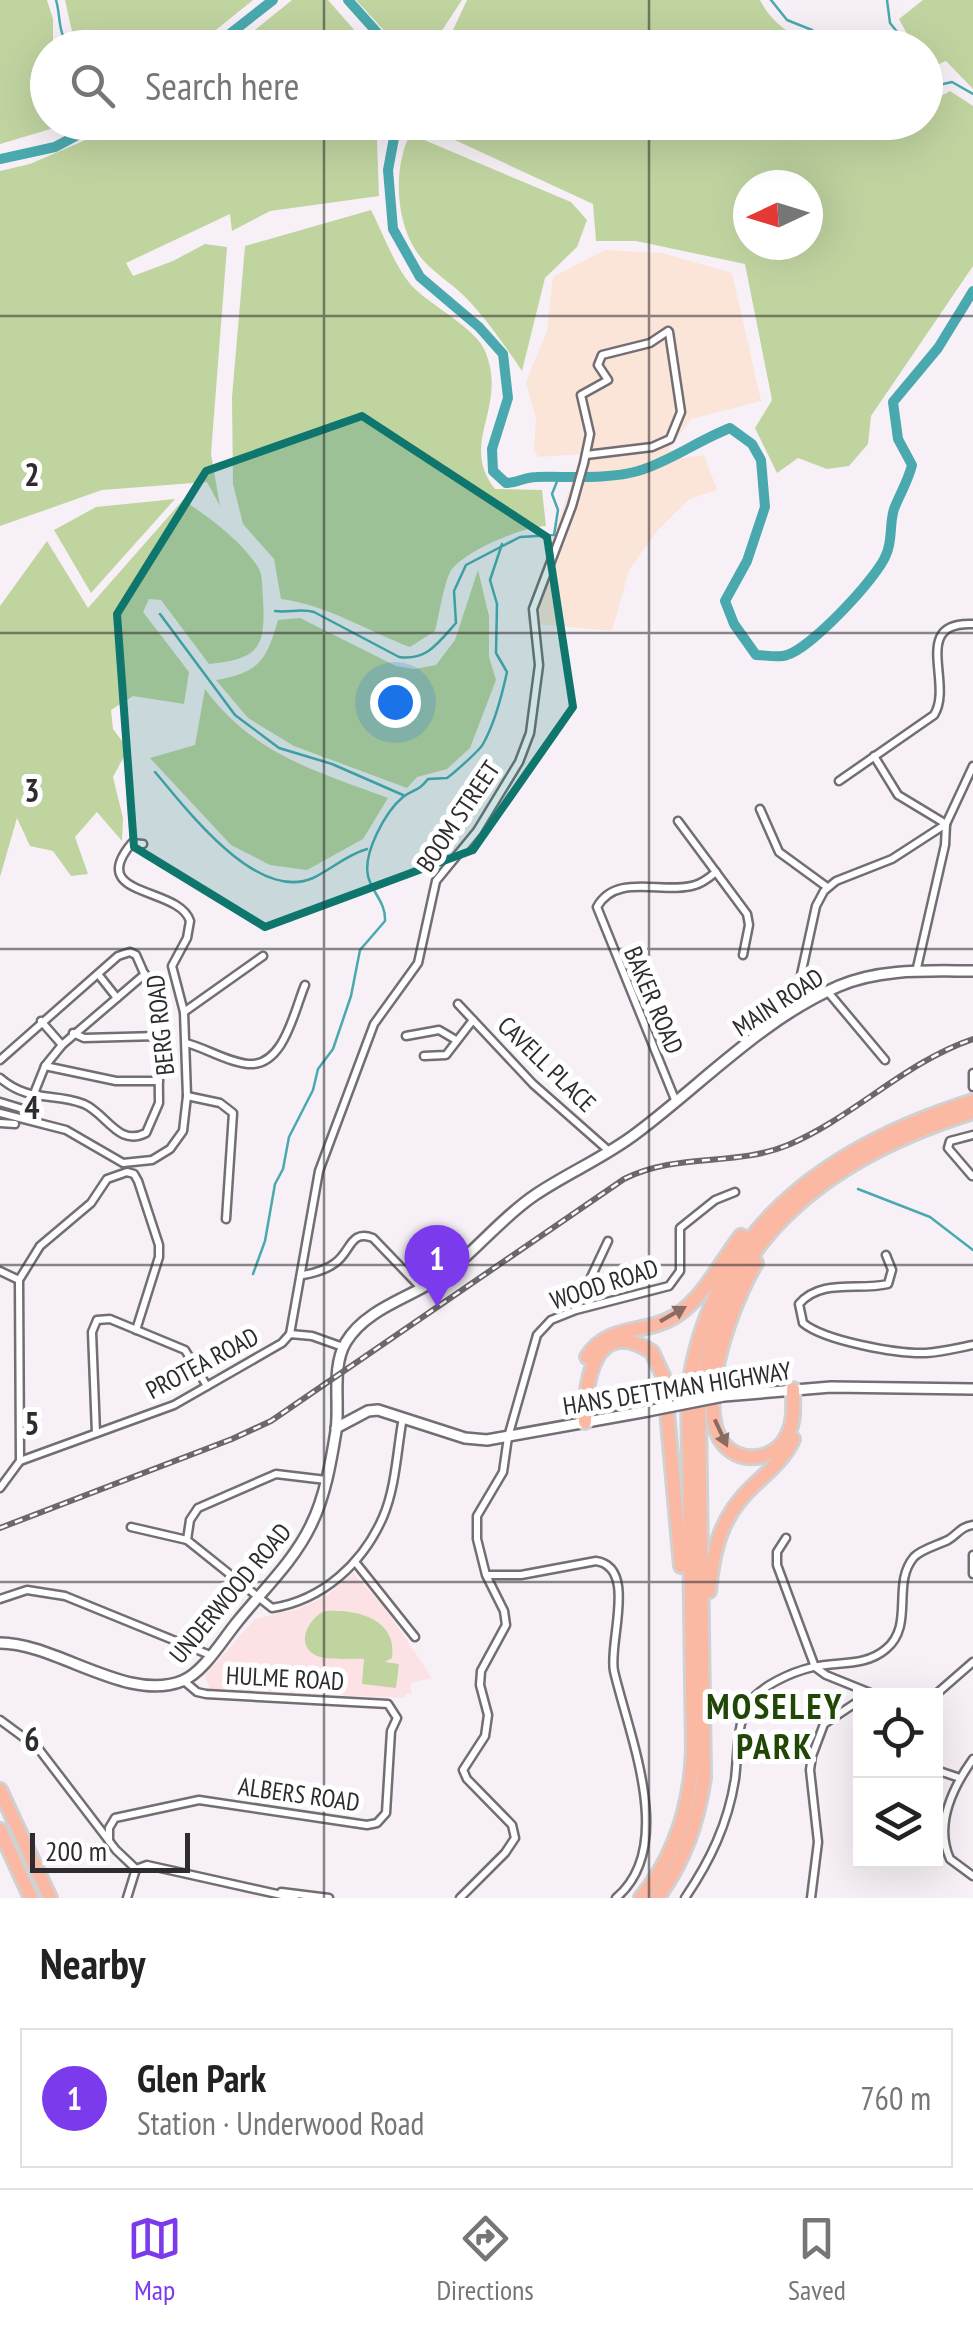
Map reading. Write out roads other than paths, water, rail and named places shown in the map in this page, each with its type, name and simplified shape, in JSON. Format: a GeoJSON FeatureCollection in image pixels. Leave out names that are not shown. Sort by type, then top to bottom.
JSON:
{"type":"FeatureCollection","features":[{"type":"Feature","properties":{"kind":"highway"},"geometry":{"type":"LineString","coordinates":[[581,1423],[581,1374],[594,1347],[611,1335],[676,1316],[696,1298],[744,1233],[816,1168],[921,1117],[973,1100]]}},
{"type":"Feature","properties":{"kind":"highway"},"geometry":{"type":"LineString","coordinates":[[657,1898],[685,1851],[700,1804],[705,1761],[699,1442],[704,1364],[715,1325],[745,1266],[776,1226],[814,1191],[880,1148],[973,1112]]}},
{"type":"Feature","properties":{"kind":"highway"},"geometry":{"type":"LineString","coordinates":[[640,1898],[666,1862],[687,1807],[693,1750],[686,1421],[690,1372],[702,1325],[718,1288],[764,1223],[807,1183],[850,1152]]}},
{"type":"Feature","properties":{"kind":"highway"},"geometry":{"type":"LineString","coordinates":[[798,1388],[789,1433],[774,1451],[744,1457],[722,1442],[715,1426],[714,1407],[717,1367],[730,1316],[763,1253],[814,1191]]}},
{"type":"Feature","properties":{"kind":"highway"},"geometry":{"type":"LineString","coordinates":[[581,1423],[587,1376],[600,1352],[624,1342],[652,1352],[664,1378],[692,1673]]}},
{"type":"Feature","properties":{"kind":"highway"},"geometry":{"type":"LineString","coordinates":[[704,1704],[710,1686],[708,1605],[717,1540],[734,1506],[790,1447],[796,1434],[798,1388]]}},
{"type":"Feature","properties":{"kind":"highway"},"geometry":{"type":"LineString","coordinates":[[0,1790],[50,1898]]}},
{"type":"Feature","properties":{"kind":"highway"},"geometry":{"type":"LineString","coordinates":[[0,1830],[31,1898]]}},
{"type":"Feature","properties":{"kind":"main road","name":"MAIN ROAD"},"geometry":{"type":"LineString","coordinates":[[676,1102],[726,1061],[827,991],[866,977],[973,971]]}},
{"type":"Feature","properties":{"kind":"main road"},"geometry":{"type":"LineString","coordinates":[[343,1348],[371,1317],[450,1270],[532,1196],[610,1152],[676,1102]]}},
{"type":"Feature","properties":{"kind":"main road","name":"UNDERWOOD ROAD"},"geometry":{"type":"LineString","coordinates":[[0,1643],[27,1647],[130,1681],[156,1686],[184,1680],[210,1655],[305,1536],[317,1511],[336,1428],[336,1392],[343,1348]]}},
{"type":"Feature","properties":{"kind":"main road","name":"HANS DETTMAN HIGHWAY"},"geometry":{"type":"LineString","coordinates":[[403,1416],[465,1438],[508,1437],[724,1396],[798,1388],[973,1389]]}},
{"type":"Feature","properties":{"kind":"main road"},"geometry":{"type":"LineString","coordinates":[[336,1428],[368,1410],[403,1416]]}},
{"type":"Feature","properties":{"kind":"street","name":"BOOM STREET"},"geometry":{"type":"LineString","coordinates":[[290,1334],[320,1171],[374,1024],[418,963],[436,881],[484,821],[530,733],[538,679],[534,602],[585,459],[590,434],[581,395],[586,389],[606,382],[608,378],[598,364],[602,354],[650,343],[668,330],[681,412],[670,439],[652,448],[585,459]]}},
{"type":"Feature","properties":{"kind":"street"},"geometry":{"type":"LineString","coordinates":[[839,781],[937,710],[937,643],[952,626],[973,624]]}},
{"type":"Feature","properties":{"kind":"street"},"geometry":{"type":"LineString","coordinates":[[874,756],[898,795],[946,824]]}},
{"type":"Feature","properties":{"kind":"street"},"geometry":{"type":"LineString","coordinates":[[916,972],[946,845],[946,824],[973,766]]}},
{"type":"Feature","properties":{"kind":"street"},"geometry":{"type":"LineString","coordinates":[[760,809],[779,852],[828,887]]}},
{"type":"Feature","properties":{"kind":"street"},"geometry":{"type":"LineString","coordinates":[[678,821],[746,914],[749,925],[743,956]]}},
{"type":"Feature","properties":{"kind":"street"},"geometry":{"type":"LineString","coordinates":[[802,1006],[799,984],[816,906],[828,887],[892,859],[946,824]]}},
{"type":"Feature","properties":{"kind":"street","name":"BERG ROAD"},"geometry":{"type":"LineString","coordinates":[[0,1113],[66,1130],[113,1160],[134,1164],[161,1156],[177,1140],[186,1121],[186,1043],[184,1012],[172,966],[189,932],[189,915],[175,902],[136,890],[125,882],[119,867],[132,843],[143,844]]}},
{"type":"Feature","properties":{"kind":"street","name":"BAKER ROAD"},"geometry":{"type":"LineString","coordinates":[[676,1102],[596,912],[601,899],[614,891],[688,886],[716,872]]}},
{"type":"Feature","properties":{"kind":"street"},"geometry":{"type":"LineString","coordinates":[[0,1060],[122,953],[130,952],[157,996],[159,1103],[146,1133],[135,1137],[120,1133],[84,1104],[30,1096],[0,1078]]}},
{"type":"Feature","properties":{"kind":"street"},"geometry":{"type":"LineString","coordinates":[[184,1012],[263,956]]}},
{"type":"Feature","properties":{"kind":"street"},"geometry":{"type":"LineString","coordinates":[[98,974],[117,998]]}},
{"type":"Feature","properties":{"kind":"street"},"geometry":{"type":"LineString","coordinates":[[0,1102],[22,1111],[45,1066],[62,1045],[146,974]]}},
{"type":"Feature","properties":{"kind":"street"},"geometry":{"type":"LineString","coordinates":[[186,1043],[248,1064],[270,1058],[278,1050],[305,985]]}},
{"type":"Feature","properties":{"kind":"street"},"geometry":{"type":"LineString","coordinates":[[827,991],[885,1060]]}},
{"type":"Feature","properties":{"kind":"street","name":"CAVELL PLACE"},"geometry":{"type":"LineString","coordinates":[[458,1004],[534,1084],[610,1152]]}},
{"type":"Feature","properties":{"kind":"street"},"geometry":{"type":"LineString","coordinates":[[424,1056],[443,1057],[473,1020]]}},
{"type":"Feature","properties":{"kind":"street"},"geometry":{"type":"LineString","coordinates":[[41,1021],[62,1045]]}},
{"type":"Feature","properties":{"kind":"street"},"geometry":{"type":"LineString","coordinates":[[406,1036],[439,1030],[456,1040]]}},
{"type":"Feature","properties":{"kind":"street"},"geometry":{"type":"LineString","coordinates":[[74,1033],[84,1038],[158,1036]]}},
{"type":"Feature","properties":{"kind":"street"},"geometry":{"type":"LineString","coordinates":[[45,1066],[116,1081],[159,1081]]}},
{"type":"Feature","properties":{"kind":"street"},"geometry":{"type":"LineString","coordinates":[[972,1085],[973,1073]]}},
{"type":"Feature","properties":{"kind":"street"},"geometry":{"type":"LineString","coordinates":[[187,1096],[220,1103],[233,1113],[226,1219]]}},
{"type":"Feature","properties":{"kind":"street"},"geometry":{"type":"LineString","coordinates":[[0,1123],[15,1124]]}},
{"type":"Feature","properties":{"kind":"street"},"geometry":{"type":"LineString","coordinates":[[972,1176],[950,1152],[948,1144],[973,1135]]}},
{"type":"Feature","properties":{"kind":"street"},"geometry":{"type":"LineString","coordinates":[[0,1488],[20,1460],[20,1280],[40,1246],[91,1203],[107,1178],[127,1172],[138,1180],[159,1257],[136,1330]]}},
{"type":"Feature","properties":{"kind":"street","name":"WOOD ROAD"},"geometry":{"type":"LineString","coordinates":[[460,1898],[514,1843],[512,1825],[467,1780],[462,1770],[486,1736],[488,1715],[480,1685],[481,1671],[506,1625],[504,1611],[486,1575],[476,1522],[503,1472],[508,1437],[537,1335],[551,1320],[576,1310],[669,1286],[680,1271],[680,1228],[715,1200],[735,1192]]}},
{"type":"Feature","properties":{"kind":"street"},"geometry":{"type":"LineString","coordinates":[[303,1275],[334,1264],[356,1237],[364,1234],[373,1238],[422,1289]]}},
{"type":"Feature","properties":{"kind":"street"},"geometry":{"type":"LineString","coordinates":[[576,1310],[608,1242]]}},
{"type":"Feature","properties":{"kind":"street"},"geometry":{"type":"LineString","coordinates":[[886,1255],[892,1270],[888,1284],[817,1290],[800,1304],[800,1317],[809,1328],[928,1352],[973,1345]]}},
{"type":"Feature","properties":{"kind":"street"},"geometry":{"type":"LineString","coordinates":[[0,1271],[20,1280]]}},
{"type":"Feature","properties":{"kind":"street"},"geometry":{"type":"LineString","coordinates":[[96,1433],[92,1326],[97,1320],[106,1319],[185,1350],[207,1386]]}},
{"type":"Feature","properties":{"kind":"street","name":"PROTEA ROAD"},"geometry":{"type":"LineString","coordinates":[[20,1460],[174,1405],[282,1343],[290,1334],[312,1336],[343,1348]]}},
{"type":"Feature","properties":{"kind":"street"},"geometry":{"type":"LineString","coordinates":[[131,1527],[187,1540],[272,1608],[294,1603],[324,1588],[356,1564],[384,1516],[403,1416]]}},
{"type":"Feature","properties":{"kind":"street"},"geometry":{"type":"LineString","coordinates":[[187,1540],[190,1520],[198,1508],[276,1474],[326,1480]]}},
{"type":"Feature","properties":{"kind":"street"},"geometry":{"type":"LineString","coordinates":[[685,1898],[708,1863],[726,1821],[740,1726],[750,1702],[761,1690],[815,1667],[854,1663],[885,1650],[899,1632],[908,1567],[919,1553],[973,1525]]}},
{"type":"Feature","properties":{"kind":"street"},"geometry":{"type":"LineString","coordinates":[[786,1538],[777,1552],[777,1565],[815,1667],[853,1690]]}},
{"type":"Feature","properties":{"kind":"street"},"geometry":{"type":"LineString","coordinates":[[973,1555],[973,1574]]}},
{"type":"Feature","properties":{"kind":"street"},"geometry":{"type":"LineString","coordinates":[[486,1575],[520,1575],[596,1561],[615,1573],[618,1601],[612,1660],[648,1813],[641,1860],[630,1884],[616,1898]]}},
{"type":"Feature","properties":{"kind":"street"},"geometry":{"type":"LineString","coordinates":[[356,1564],[415,1637]]}},
{"type":"Feature","properties":{"kind":"street"},"geometry":{"type":"LineString","coordinates":[[0,1599],[27,1590],[65,1596],[210,1655]]}},
{"type":"Feature","properties":{"kind":"street"},"geometry":{"type":"LineString","coordinates":[[943,1688],[973,1662]]}},
{"type":"Feature","properties":{"kind":"street","name":"HULME ROAD"},"geometry":{"type":"LineString","coordinates":[[184,1680],[206,1694],[388,1704]]}},
{"type":"Feature","properties":{"kind":"street","name":"ALBERS ROAD"},"geometry":{"type":"LineString","coordinates":[[115,1818],[199,1800],[360,1824],[377,1823],[388,1809],[392,1731],[397,1718],[388,1704]]}},
{"type":"Feature","properties":{"kind":"street"},"geometry":{"type":"LineString","coordinates":[[811,1898],[818,1842],[812,1756],[824,1724],[853,1704]]}},
{"type":"Feature","properties":{"kind":"street"},"geometry":{"type":"LineString","coordinates":[[0,1720],[38,1748],[136,1870]]}},
{"type":"Feature","properties":{"kind":"street"},"geometry":{"type":"LineString","coordinates":[[973,1759],[948,1805],[945,1847],[950,1860],[973,1876]]}},
{"type":"Feature","properties":{"kind":"street"},"geometry":{"type":"LineString","coordinates":[[943,1772],[960,1778]]}},
{"type":"Feature","properties":{"kind":"street"},"geometry":{"type":"LineString","coordinates":[[92,1817],[115,1818],[109,1828],[110,1841]]}},
{"type":"Feature","properties":{"kind":"street"},"geometry":{"type":"LineString","coordinates":[[136,1870],[156,1866],[296,1898]]}},
{"type":"Feature","properties":{"kind":"street"},"geometry":{"type":"LineString","coordinates":[[128,1898],[136,1870]]}},
{"type":"Feature","properties":{"kind":"street"},"geometry":{"type":"LineString","coordinates":[[275,1892],[329,1898]]}},
{"type":"Feature","properties":{"kind":"waterway"},"geometry":{"type":"LineString","coordinates":[[56,0],[62,30]]}},
{"type":"Feature","properties":{"kind":"waterway"},"geometry":{"type":"LineString","coordinates":[[235,30],[273,0]]}},
{"type":"Feature","properties":{"kind":"waterway"},"geometry":{"type":"LineString","coordinates":[[348,0],[375,30]]}},
{"type":"Feature","properties":{"kind":"waterway"},"geometry":{"type":"LineString","coordinates":[[771,0],[787,20],[812,30]]}},
{"type":"Feature","properties":{"kind":"waterway"},"geometry":{"type":"LineString","coordinates":[[887,0],[890,23],[896,30]]}},
{"type":"Feature","properties":{"kind":"waterway"},"geometry":{"type":"LineString","coordinates":[[943,84],[952,82],[973,94]]}},
{"type":"Feature","properties":{"kind":"waterway"},"geometry":{"type":"LineString","coordinates":[[0,159],[55,147],[68,140]]}},
{"type":"Feature","properties":{"kind":"waterway"},"geometry":{"type":"LineString","coordinates":[[394,140],[388,170],[393,229],[420,277],[479,327],[503,354],[508,398],[492,449],[493,471],[506,483],[532,477],[600,477],[638,471],[730,428],[752,444],[761,460],[765,507],[747,561],[725,601],[734,624],[756,655],[784,656],[798,650],[842,611],[880,566],[888,549],[894,509],[912,465],[898,439],[893,402],[938,348],[973,291]]}},
{"type":"Feature","properties":{"kind":"waterway"},"geometry":{"type":"LineString","coordinates":[[275,611],[314,612],[399,657],[425,653],[456,623],[454,591],[466,565],[520,537],[554,535],[558,510],[552,494],[558,479]]}},
{"type":"Feature","properties":{"kind":"waterway"},"geometry":{"type":"LineString","coordinates":[[253,1274],[265,1241],[275,1184],[283,1169],[289,1137],[313,1090],[318,1069],[333,1049],[351,996],[360,950],[385,921],[367,867],[377,834],[403,797],[428,779],[447,778],[472,756],[483,744],[495,718],[507,672],[496,653],[497,604],[490,580],[502,544]]}},
{"type":"Feature","properties":{"kind":"waterway"},"geometry":{"type":"LineString","coordinates":[[160,614],[235,715],[279,748],[332,764],[403,795]]}},
{"type":"Feature","properties":{"kind":"waterway"},"geometry":{"type":"LineString","coordinates":[[155,772],[224,848],[269,877],[291,882],[313,878],[367,849]]}},
{"type":"Feature","properties":{"kind":"waterway"},"geometry":{"type":"LineString","coordinates":[[858,1189],[930,1217],[973,1250]]}},
{"type":"Feature","properties":{"kind":"railway"},"geometry":{"type":"LineString","coordinates":[[0,1528],[271,1421],[624,1179],[665,1165],[748,1156],[788,1145],[835,1120],[925,1061],[973,1039]]}},
{"type":"Feature","properties":{"kind":"place","name":"Glen Park"},"geometry":{"type":"Point","coordinates":[437,1307]}},
{"type":"Feature","properties":{"kind":"district","name":"MOSELEY PARK"},"geometry":{"type":"Point","coordinates":[775,1726]}}]}
